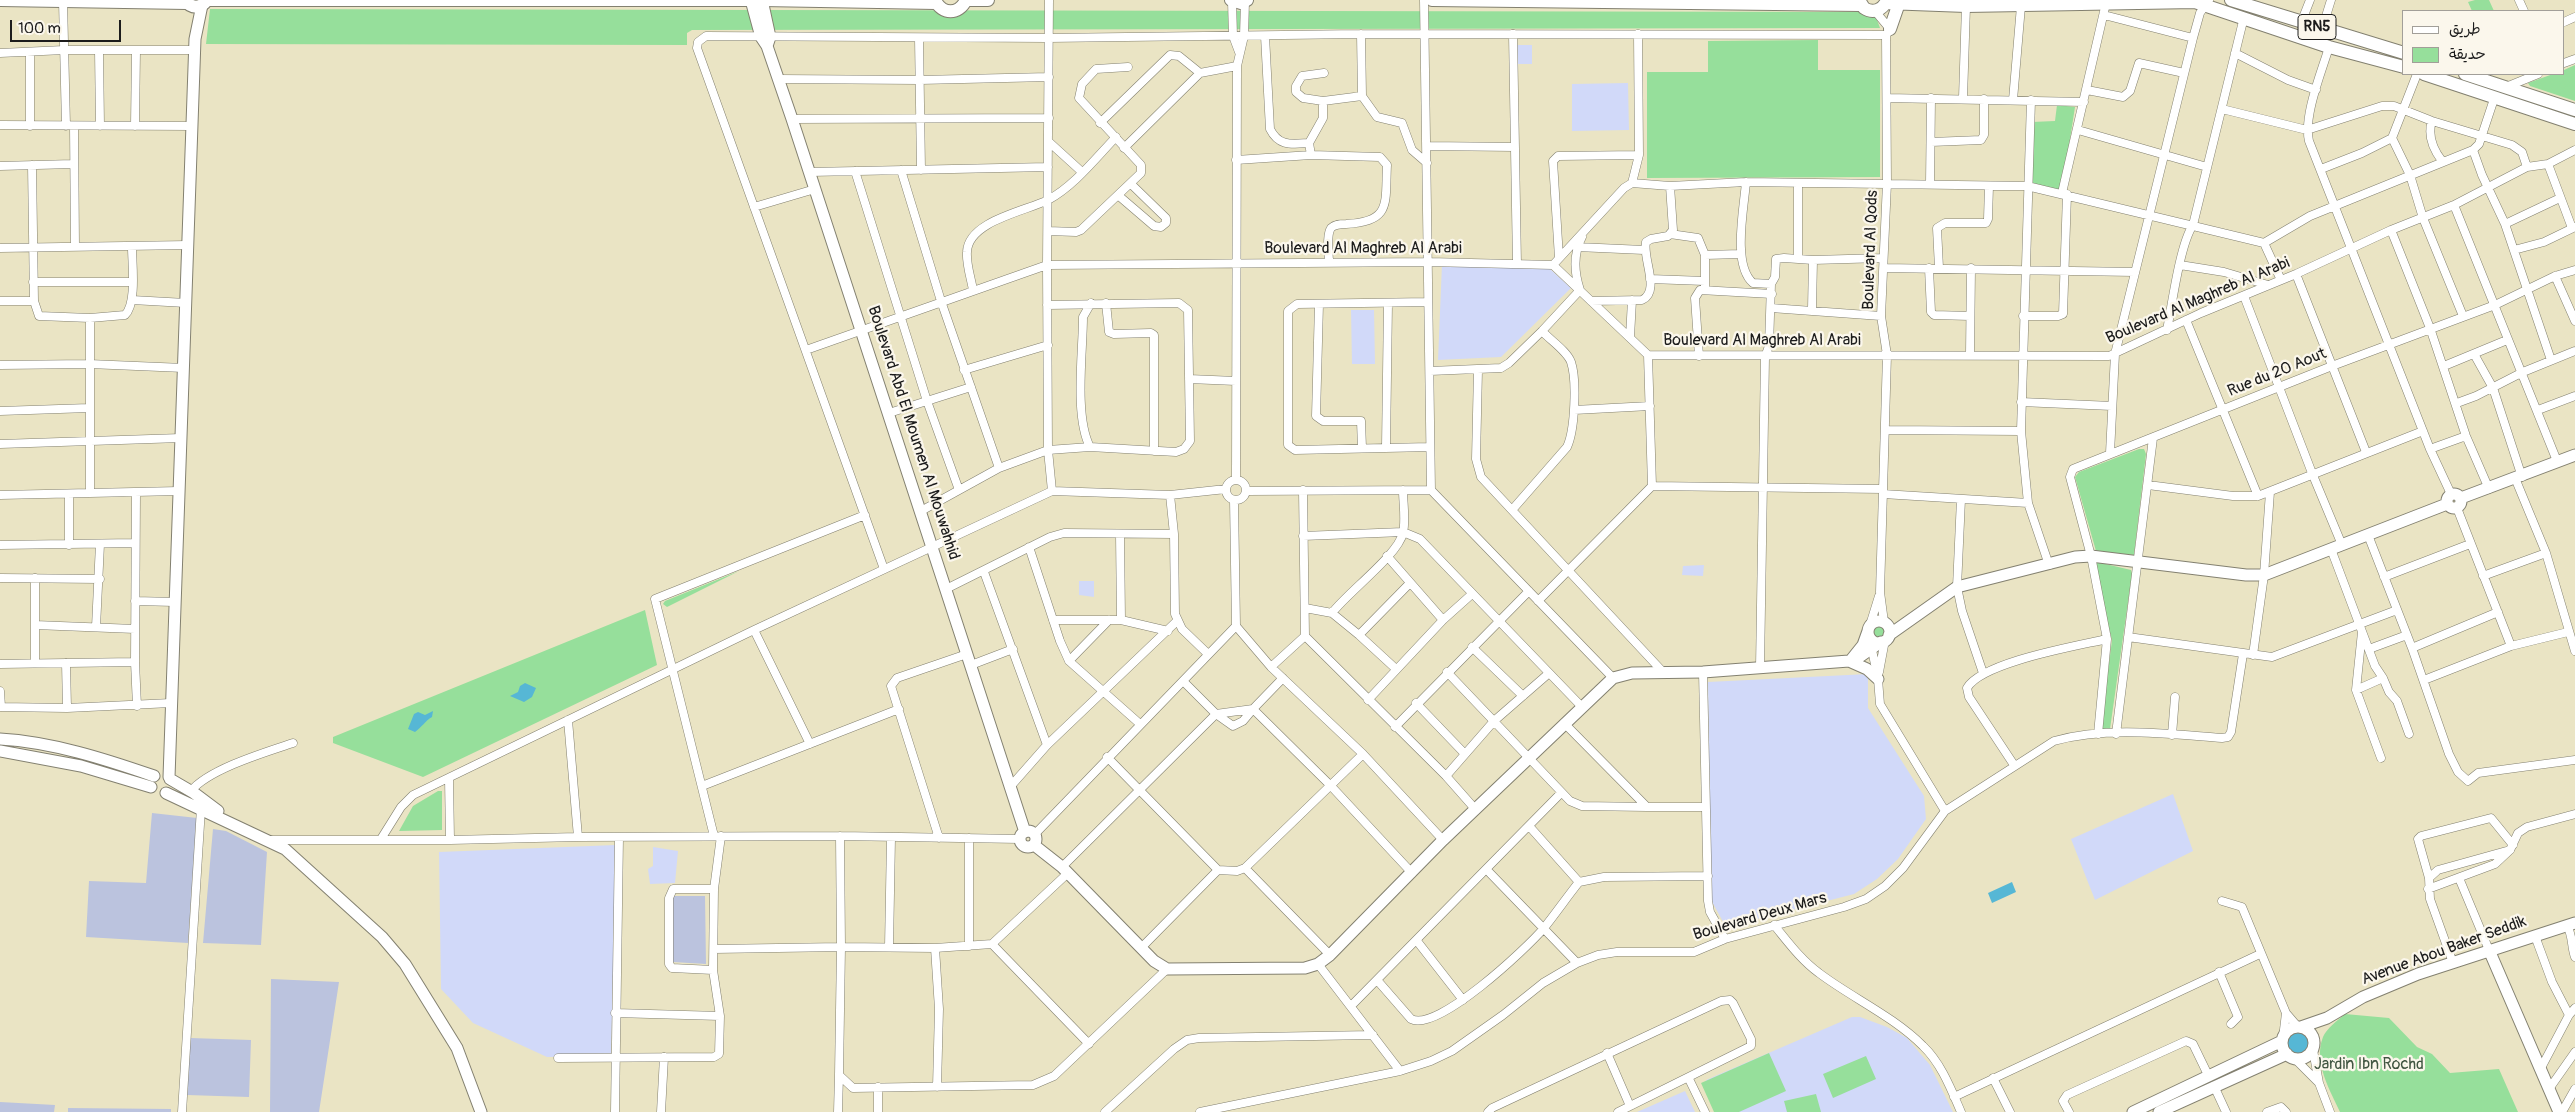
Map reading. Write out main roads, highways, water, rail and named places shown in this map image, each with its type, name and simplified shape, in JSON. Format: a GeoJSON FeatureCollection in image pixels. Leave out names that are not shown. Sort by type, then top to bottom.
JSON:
{"type":"FeatureCollection","features":[{"type":"Feature","properties":{"kind":"main road"},"geometry":{"type":"LineString","coordinates":[[0,0],[187,3],[196,7],[206,2],[935,1],[944,10],[954,11],[963,5],[966,0],[988,0]]}},
{"type":"Feature","properties":{"kind":"main road","name":"RN5"},"geometry":{"type":"LineString","coordinates":[[1432,0],[1860,2],[1867,10],[1886,4],[2105,9],[2202,4],[2329,47],[2402,66]]}},
{"type":"Feature","properties":{"kind":"main road","name":"RN5"},"geometry":{"type":"LineString","coordinates":[[2230,0],[2402,52]]}},
{"type":"Feature","properties":{"kind":"main road"},"geometry":{"type":"LineString","coordinates":[[1886,4],[1889,31]]}},
{"type":"Feature","properties":{"kind":"main road"},"geometry":{"type":"LineString","coordinates":[[2427,75],[2575,124]]}},
{"type":"Feature","properties":{"kind":"main road"},"geometry":{"type":"LineString","coordinates":[[2468,75],[2575,110]]}},
{"type":"Feature","properties":{"kind":"water"},"geometry":{"type":"Polygon","coordinates":[[[525,683],[536,688],[532,697],[524,702],[510,696],[518,692],[520,686],[525,683]]]}},
{"type":"Feature","properties":{"kind":"water"},"geometry":{"type":"Polygon","coordinates":[[[433,711],[432,717],[415,732],[408,729],[414,714],[418,712],[425,715],[433,711]]]}},
{"type":"Feature","properties":{"kind":"water"},"geometry":{"type":"Polygon","coordinates":[[[2012,882],[2016,892],[1992,903],[1988,893],[2012,882]]]}},
{"type":"Feature","properties":{"kind":"water"},"geometry":{"type":"Polygon","coordinates":[[[2299,1030],[2307,1034],[2311,1042],[2307,1050],[2299,1054],[2291,1050],[2287,1042],[2291,1034],[2299,1030]]]}},
{"type":"Feature","properties":{"kind":"park label","name":"Jardin Ibn Rochd"},"geometry":{"type":"Point","coordinates":[2369,1065]}}]}
